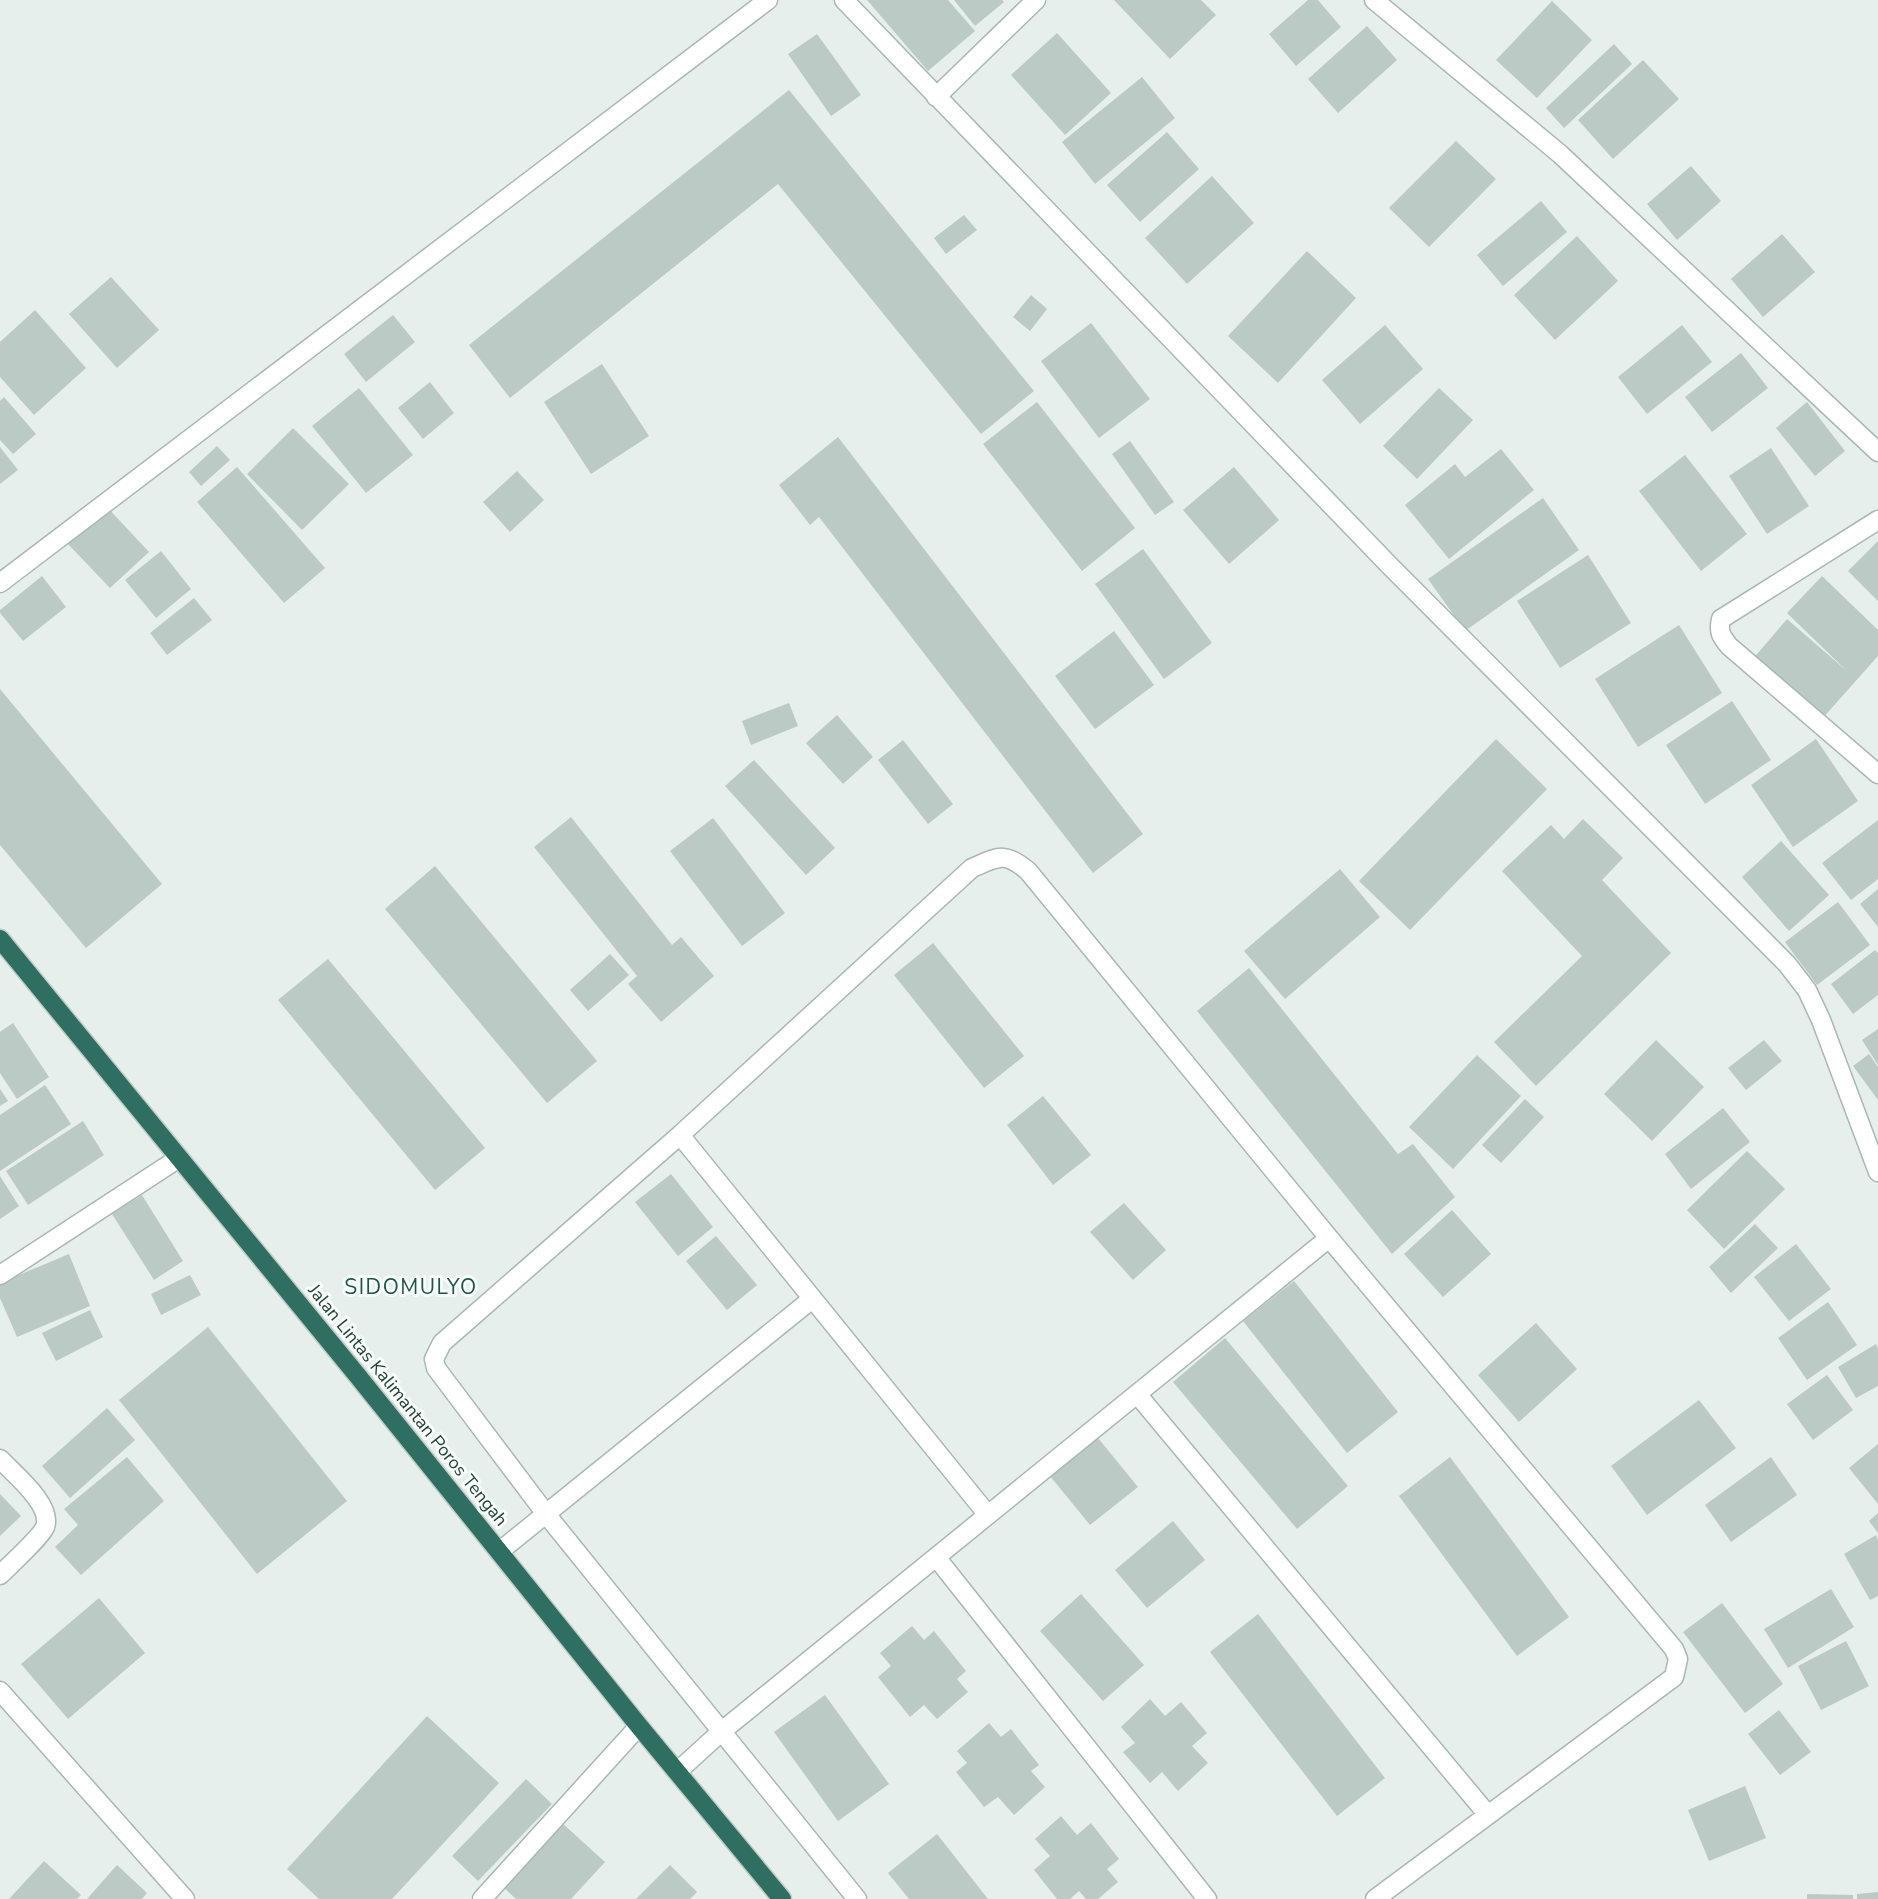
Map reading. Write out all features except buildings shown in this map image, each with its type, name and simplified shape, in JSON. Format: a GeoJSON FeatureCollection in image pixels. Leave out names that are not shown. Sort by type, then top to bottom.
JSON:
{"type":"FeatureCollection","features":[{"type":"Feature","properties":{"kind":"highway","name":"Jalan Lintas Kalimantan Poros Tengah"},"geometry":{"type":"LineString","coordinates":[[0,939],[782,1899]]}},
{"type":"Feature","properties":{"kind":"street"},"geometry":{"type":"LineString","coordinates":[[0,582],[768,0]]}},
{"type":"Feature","properties":{"kind":"street"},"geometry":{"type":"LineString","coordinates":[[844,0],[1390,566],[1787,964],[1807,990],[1821,1020],[1878,1172]]}},
{"type":"Feature","properties":{"kind":"street"},"geometry":{"type":"LineString","coordinates":[[936,97],[1036,0]]}},
{"type":"Feature","properties":{"kind":"street"},"geometry":{"type":"LineString","coordinates":[[1374,0],[1560,154],[1878,452]]}},
{"type":"Feature","properties":{"kind":"street"},"geometry":{"type":"LineString","coordinates":[[1878,520],[1721,619],[1719,627],[1720,634],[1729,646],[1878,774]]}},
{"type":"Feature","properties":{"kind":"street"},"geometry":{"type":"LineString","coordinates":[[857,1899],[546,1514],[436,1368],[434,1359],[442,1343],[680,1135],[972,868],[1004,857],[1015,860],[1028,871],[1329,1238],[1674,1649],[1678,1659],[1674,1677],[1375,1899]]}},
{"type":"Feature","properties":{"kind":"street"},"geometry":{"type":"LineString","coordinates":[[680,1135],[988,1515]]}},
{"type":"Feature","properties":{"kind":"street"},"geometry":{"type":"LineString","coordinates":[[0,1275],[179,1158]]}},
{"type":"Feature","properties":{"kind":"street"},"geometry":{"type":"LineString","coordinates":[[678,1771],[722,1731],[1329,1238]]}},
{"type":"Feature","properties":{"kind":"street"},"geometry":{"type":"LineString","coordinates":[[500,1551],[812,1299]]}},
{"type":"Feature","properties":{"kind":"street"},"geometry":{"type":"LineString","coordinates":[[1137,1394],[1488,1815]]}},
{"type":"Feature","properties":{"kind":"street"},"geometry":{"type":"LineString","coordinates":[[0,1459],[41,1502],[46,1516],[45,1528],[0,1575]]}},
{"type":"Feature","properties":{"kind":"street"},"geometry":{"type":"LineString","coordinates":[[936,1557],[1207,1899]]}},
{"type":"Feature","properties":{"kind":"street"},"geometry":{"type":"LineString","coordinates":[[0,1691],[185,1899]]}},
{"type":"Feature","properties":{"kind":"street"},"geometry":{"type":"LineString","coordinates":[[482,1899],[639,1726]]}},
{"type":"Feature","properties":{"kind":"district","name":"SIDOMULYO"},"geometry":{"type":"Point","coordinates":[411,1287]}}]}
